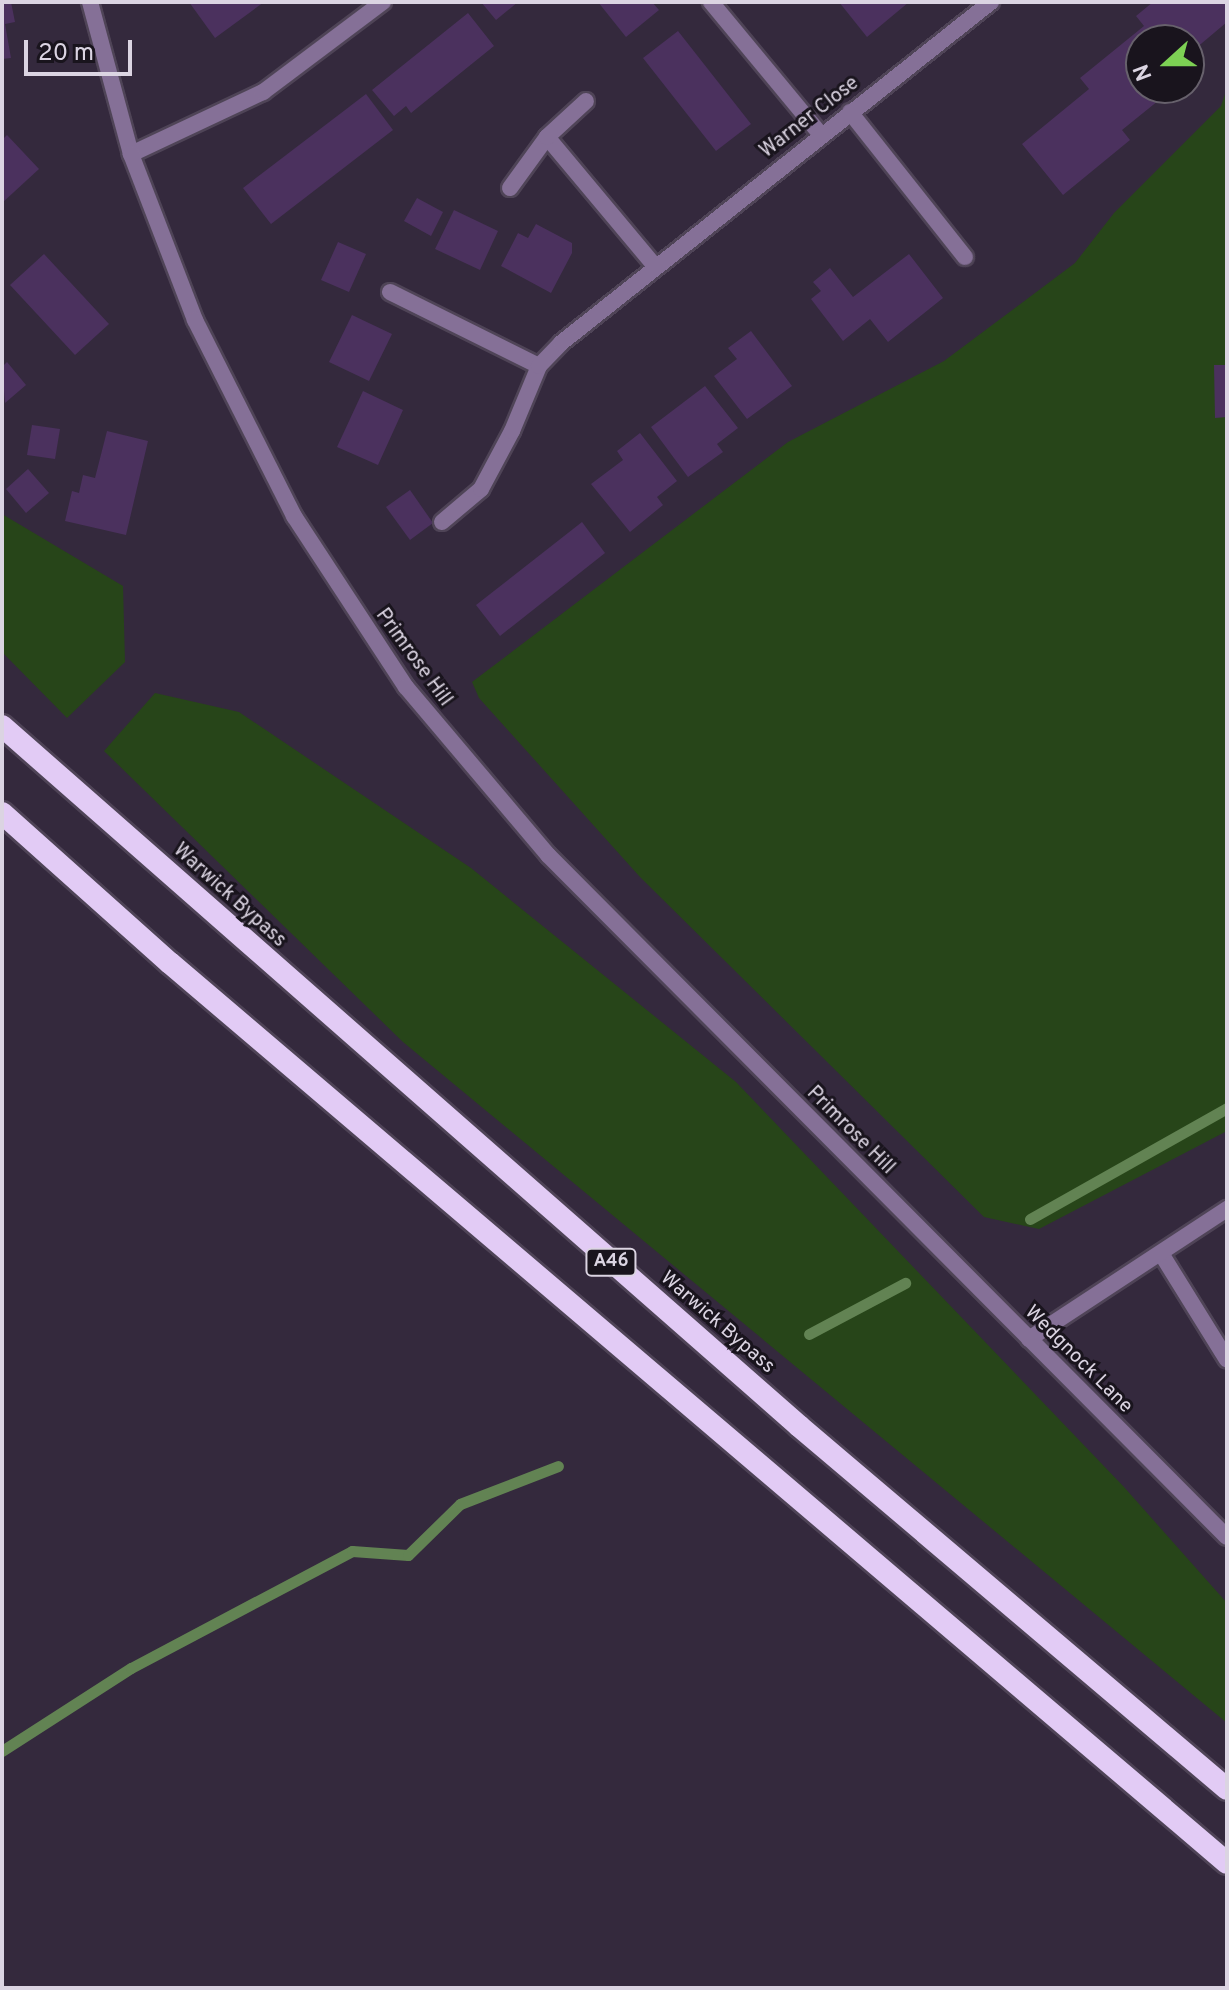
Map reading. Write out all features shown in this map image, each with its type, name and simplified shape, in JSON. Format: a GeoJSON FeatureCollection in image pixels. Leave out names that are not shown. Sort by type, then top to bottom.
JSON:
{"type":"FeatureCollection","features":[{"type":"Feature","properties":{"kind":"highway","name":"Warwick Bypass"},"geometry":{"type":"LineString","coordinates":[[2,726],[705,1344],[1227,1789]]}},
{"type":"Feature","properties":{"kind":"highway"},"geometry":{"type":"LineString","coordinates":[[2,813],[182,973],[1227,1863]]}},
{"type":"Feature","properties":{"kind":"street","name":"Primrose Hill"},"geometry":{"type":"LineString","coordinates":[[90,2],[131,154],[183,292],[245,424],[324,565],[406,687],[548,855],[901,1210]]}},
{"type":"Feature","properties":{"kind":"street"},"geometry":{"type":"LineString","coordinates":[[131,154],[263,92],[383,2]]}},
{"type":"Feature","properties":{"kind":"street"},"geometry":{"type":"LineString","coordinates":[[711,2],[821,135]]}},
{"type":"Feature","properties":{"kind":"street","name":"Warner Close"},"geometry":{"type":"LineString","coordinates":[[442,522],[481,489],[512,431],[539,366],[655,266],[991,2]]}},
{"type":"Feature","properties":{"kind":"street"},"geometry":{"type":"LineString","coordinates":[[510,188],[547,137],[586,101]]}},
{"type":"Feature","properties":{"kind":"street"},"geometry":{"type":"LineString","coordinates":[[850,112],[965,257]]}},
{"type":"Feature","properties":{"kind":"street"},"geometry":{"type":"LineString","coordinates":[[547,137],[655,266]]}},
{"type":"Feature","properties":{"kind":"street"},"geometry":{"type":"LineString","coordinates":[[390,292],[539,366]]}},
{"type":"Feature","properties":{"kind":"street"},"geometry":{"type":"LineString","coordinates":[[1029,1339],[1162,1255],[1227,1209]]}},
{"type":"Feature","properties":{"kind":"street","name":"Wedgnock Lane"},"geometry":{"type":"LineString","coordinates":[[901,1210],[1227,1537]]}},
{"type":"Feature","properties":{"kind":"street"},"geometry":{"type":"LineString","coordinates":[[1162,1255],[1227,1360]]}},
{"type":"Feature","properties":{"kind":"green space"},"geometry":{"type":"Polygon","coordinates":[[[1227,88],[1227,1131],[1039,1229],[984,1217],[640,877],[479,698],[472,682],[788,442],[944,361],[1075,263],[1114,213],[1221,106],[1227,88]]]}},
{"type":"Feature","properties":{"kind":"green space"},"geometry":{"type":"Polygon","coordinates":[[[2,514],[123,586],[125,662],[67,718],[2,652],[2,514]]]}},
{"type":"Feature","properties":{"kind":"green space"},"geometry":{"type":"Polygon","coordinates":[[[155,693],[239,712],[471,868],[736,1082],[1124,1487],[1227,1603],[1227,1723],[403,1042],[104,751],[155,693]]]}},
{"type":"Feature","properties":{"kind":"building"},"geometry":{"type":"Polygon","coordinates":[[[2,2],[11,2],[15,22],[5,24],[11,58],[2,59],[2,2]]]}},
{"type":"Feature","properties":{"kind":"building"},"geometry":{"type":"Polygon","coordinates":[[[189,2],[264,2],[215,38],[189,2]]]}},
{"type":"Feature","properties":{"kind":"building"},"geometry":{"type":"Polygon","coordinates":[[[481,2],[518,2],[496,20],[481,2]]]}},
{"type":"Feature","properties":{"kind":"building"},"geometry":{"type":"Polygon","coordinates":[[[598,2],[652,2],[659,10],[626,37],[598,2]]]}},
{"type":"Feature","properties":{"kind":"building"},"geometry":{"type":"Polygon","coordinates":[[[839,2],[909,2],[867,37],[839,2]]]}},
{"type":"Feature","properties":{"kind":"building"},"geometry":{"type":"Polygon","coordinates":[[[1153,2],[1227,2],[1227,22],[1205,41],[1205,24],[1142,24],[1136,16],[1153,2]]]}},
{"type":"Feature","properties":{"kind":"building"},"geometry":{"type":"Polygon","coordinates":[[[468,13],[494,46],[411,113],[406,106],[394,116],[372,90],[468,13]]]}},
{"type":"Feature","properties":{"kind":"building"},"geometry":{"type":"Polygon","coordinates":[[[678,31],[751,124],[716,151],[643,58],[678,31]]]}},
{"type":"Feature","properties":{"kind":"building"},"geometry":{"type":"Polygon","coordinates":[[[1125,41],[1125,104],[1154,104],[1122,130],[1130,140],[1063,195],[1022,144],[1089,89],[1080,78],[1125,41]]]}},
{"type":"Feature","properties":{"kind":"building"},"geometry":{"type":"Polygon","coordinates":[[[366,94],[393,130],[271,224],[243,188],[366,94]]]}},
{"type":"Feature","properties":{"kind":"building"},"geometry":{"type":"Polygon","coordinates":[[[7,135],[39,169],[2,203],[2,140],[7,135]]]}},
{"type":"Feature","properties":{"kind":"building"},"geometry":{"type":"Polygon","coordinates":[[[417,198],[443,212],[431,236],[404,221],[417,198]]]}},
{"type":"Feature","properties":{"kind":"building"},"geometry":{"type":"Polygon","coordinates":[[[454,210],[498,231],[480,270],[435,249],[454,210]]]}},
{"type":"Feature","properties":{"kind":"building"},"geometry":{"type":"Polygon","coordinates":[[[536,224],[572,243],[572,253],[551,293],[501,266],[518,233],[528,238],[536,224]]]}},
{"type":"Feature","properties":{"kind":"building"},"geometry":{"type":"Polygon","coordinates":[[[338,242],[366,254],[349,292],[321,280],[338,242]]]}},
{"type":"Feature","properties":{"kind":"building"},"geometry":{"type":"Polygon","coordinates":[[[44,254],[109,324],[75,355],[10,285],[44,254]]]}},
{"type":"Feature","properties":{"kind":"building"},"geometry":{"type":"Polygon","coordinates":[[[909,254],[943,298],[888,342],[870,319],[843,341],[811,299],[821,291],[813,282],[830,268],[853,297],[909,254]]]}},
{"type":"Feature","properties":{"kind":"building"},"geometry":{"type":"Polygon","coordinates":[[[352,315],[392,334],[369,381],[329,362],[352,315]]]}},
{"type":"Feature","properties":{"kind":"building"},"geometry":{"type":"Polygon","coordinates":[[[751,331],[792,386],[747,419],[714,376],[737,359],[728,348],[751,331]]]}},
{"type":"Feature","properties":{"kind":"building"},"geometry":{"type":"Polygon","coordinates":[[[7,362],[26,385],[5,403],[2,367],[7,362]]]}},
{"type":"Feature","properties":{"kind":"building"},"geometry":{"type":"Polygon","coordinates":[[[1214,365],[1227,365],[1227,417],[1215,418],[1214,365]]]}},
{"type":"Feature","properties":{"kind":"building"},"geometry":{"type":"Polygon","coordinates":[[[705,386],[738,428],[717,444],[723,452],[688,477],[651,427],[705,386]]]}},
{"type":"Feature","properties":{"kind":"building"},"geometry":{"type":"Polygon","coordinates":[[[363,391],[403,410],[378,465],[337,447],[363,391]]]}},
{"type":"Feature","properties":{"kind":"building"},"geometry":{"type":"Polygon","coordinates":[[[32,425],[60,429],[55,459],[27,455],[32,425]]]}},
{"type":"Feature","properties":{"kind":"building"},"geometry":{"type":"Polygon","coordinates":[[[107,431],[148,441],[126,535],[65,521],[72,491],[79,493],[83,475],[95,478],[107,431]]]}},
{"type":"Feature","properties":{"kind":"building"},"geometry":{"type":"Polygon","coordinates":[[[640,433],[677,481],[657,497],[663,505],[630,532],[591,484],[623,460],[617,451],[640,433]]]}},
{"type":"Feature","properties":{"kind":"building"},"geometry":{"type":"Polygon","coordinates":[[[28,469],[49,493],[26,513],[6,489],[28,469]]]}},
{"type":"Feature","properties":{"kind":"building"},"geometry":{"type":"Polygon","coordinates":[[[410,490],[433,523],[410,540],[386,507],[410,490]]]}},
{"type":"Feature","properties":{"kind":"building"},"geometry":{"type":"Polygon","coordinates":[[[582,522],[605,553],[500,636],[476,605],[582,522]]]}},
{"type":"Feature","properties":{"kind":"waterway"},"geometry":{"type":"LineString","coordinates":[[1030,1219],[1227,1108]]}},
{"type":"Feature","properties":{"kind":"waterway"},"geometry":{"type":"LineString","coordinates":[[809,1334],[905,1283]]}},
{"type":"Feature","properties":{"kind":"waterway"},"geometry":{"type":"LineString","coordinates":[[2,1751],[131,1668],[352,1551],[408,1555],[460,1504],[558,1466]]}}]}
